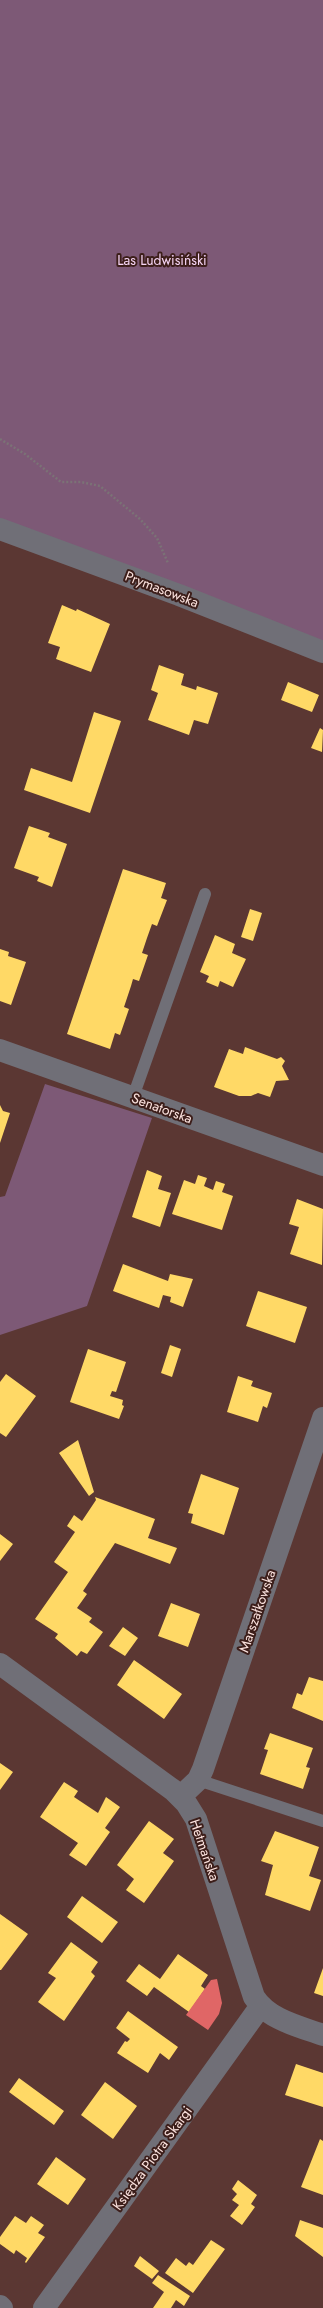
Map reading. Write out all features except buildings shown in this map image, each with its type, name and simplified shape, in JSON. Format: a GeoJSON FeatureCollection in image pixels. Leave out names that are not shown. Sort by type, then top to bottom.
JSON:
{"type":"FeatureCollection","features":[{"type":"Feature","properties":{"kind":"street","name":"Prymasowska"},"geometry":{"type":"LineString","coordinates":[[0,529],[178,595],[323,652]]}},
{"type":"Feature","properties":{"kind":"street","name":"Senatorska"},"geometry":{"type":"LineString","coordinates":[[0,1050],[323,1165]]}},
{"type":"Feature","properties":{"kind":"street","name":"Marszałkowska"},"geometry":{"type":"LineString","coordinates":[[180,1797],[198,1780],[323,1418]]}},
{"type":"Feature","properties":{"kind":"street","name":"Hetmańska"},"geometry":{"type":"LineString","coordinates":[[0,1664],[180,1797],[196,1819],[254,1997],[260,2007]]}},
{"type":"Feature","properties":{"kind":"street"},"geometry":{"type":"LineString","coordinates":[[260,2007],[276,2018],[323,2035]]}},
{"type":"Feature","properties":{"kind":"street","name":"Księdza Piotra Skargi"},"geometry":{"type":"LineString","coordinates":[[44,2308],[260,2007]]}},
{"type":"Feature","properties":{"kind":"lane"},"geometry":{"type":"LineString","coordinates":[[133,1098],[205,894]]}},
{"type":"Feature","properties":{"kind":"lane"},"geometry":{"type":"LineString","coordinates":[[198,1780],[323,1821]]}},
{"type":"Feature","properties":{"kind":"path"},"geometry":{"type":"LineString","coordinates":[[0,439],[25,454],[61,482],[81,482],[100,486],[140,519],[156,538],[165,555],[178,595]]}},
{"type":"Feature","properties":{"kind":"green space","name":"Las Ludwisiński"},"geometry":{"type":"Polygon","coordinates":[[[0,0],[323,0],[323,644],[0,520],[0,0]]]}},
{"type":"Feature","properties":{"kind":"green space"},"geometry":{"type":"Polygon","coordinates":[[[45,1084],[152,1118],[87,1306],[0,1335],[0,1197],[5,1196],[45,1084]]]}}]}
